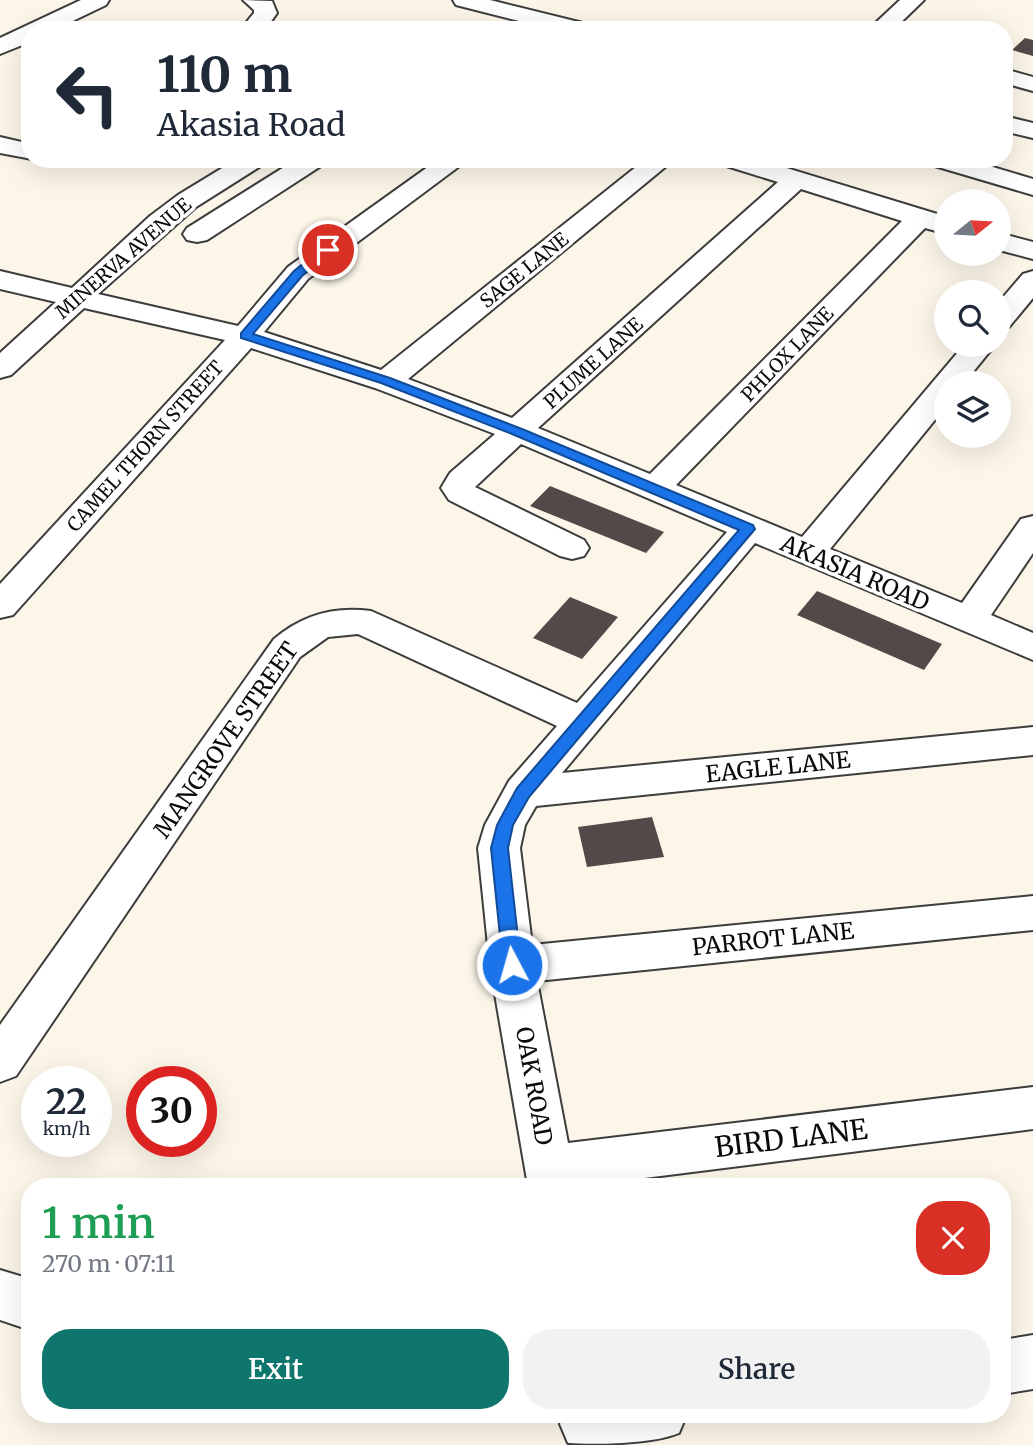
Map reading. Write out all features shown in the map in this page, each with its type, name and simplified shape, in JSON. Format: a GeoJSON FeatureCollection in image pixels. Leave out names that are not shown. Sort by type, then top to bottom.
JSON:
{"type":"FeatureCollection","features":[{"type":"Feature","properties":{"kind":"street"},"geometry":{"type":"LineString","coordinates":[[55,21],[98,0]]}},
{"type":"Feature","properties":{"kind":"street"},"geometry":{"type":"LineString","coordinates":[[254,0],[264,6],[266,13],[262,21]]}},
{"type":"Feature","properties":{"kind":"street"},"geometry":{"type":"LineString","coordinates":[[464,0],[501,3],[551,21]]}},
{"type":"Feature","properties":{"kind":"street"},"geometry":{"type":"LineString","coordinates":[[889,21],[913,0]]}},
{"type":"Feature","properties":{"kind":"street"},"geometry":{"type":"LineString","coordinates":[[478,21],[501,3]]}},
{"type":"Feature","properties":{"kind":"street"},"geometry":{"type":"LineString","coordinates":[[0,47],[21,37]]}},
{"type":"Feature","properties":{"kind":"street"},"geometry":{"type":"LineString","coordinates":[[1013,78],[1033,83]]}},
{"type":"Feature","properties":{"kind":"street"},"geometry":{"type":"LineString","coordinates":[[1013,125],[1033,131]]}},
{"type":"Feature","properties":{"kind":"street"},"geometry":{"type":"LineString","coordinates":[[0,145],[21,150]]}},
{"type":"Feature","properties":{"kind":"street"},"geometry":{"type":"LineString","coordinates":[[1013,150],[1033,155]]}},
{"type":"Feature","properties":{"kind":"street","name":"MINERVA AVENUE"},"geometry":{"type":"LineString","coordinates":[[0,369],[76,296],[187,201],[240,168]]}},
{"type":"Feature","properties":{"kind":"street"},"geometry":{"type":"LineString","coordinates":[[197,234],[301,168]]}},
{"type":"Feature","properties":{"kind":"street","name":"CAMEL THORN STREET"},"geometry":{"type":"LineString","coordinates":[[0,606],[245,335],[278,294],[307,265],[443,168]]}},
{"type":"Feature","properties":{"kind":"street","name":"SAGE LANE"},"geometry":{"type":"LineString","coordinates":[[386,381],[651,168]]}},
{"type":"Feature","properties":{"kind":"street"},"geometry":{"type":"LineString","coordinates":[[758,168],[933,222]]}},
{"type":"Feature","properties":{"kind":"street"},"geometry":{"type":"LineString","coordinates":[[968,168],[1033,187]]}},
{"type":"Feature","properties":{"kind":"street","name":"PLUME LANE"},"geometry":{"type":"LineString","coordinates":[[572,548],[461,493],[458,488],[462,480],[796,180]]}},
{"type":"Feature","properties":{"kind":"street","name":"PHLOX LANE"},"geometry":{"type":"LineString","coordinates":[[653,490],[933,222]]}},
{"type":"Feature","properties":{"kind":"street"},"geometry":{"type":"LineString","coordinates":[[1012,245],[1033,251]]}},
{"type":"Feature","properties":{"kind":"street","name":"AKASIA ROAD"},"geometry":{"type":"LineString","coordinates":[[0,280],[245,335],[386,381],[517,431],[1033,647]]}},
{"type":"Feature","properties":{"kind":"street"},"geometry":{"type":"LineString","coordinates":[[1011,307],[1033,281]]}},
{"type":"Feature","properties":{"kind":"street"},"geometry":{"type":"LineString","coordinates":[[959,371],[970,357]]}},
{"type":"Feature","properties":{"kind":"street"},"geometry":{"type":"LineString","coordinates":[[808,553],[934,401]]}},
{"type":"Feature","properties":{"kind":"street"},"geometry":{"type":"LineString","coordinates":[[969,620],[1033,527]]}},
{"type":"Feature","properties":{"kind":"street","name":"OAK ROAD"},"geometry":{"type":"LineString","coordinates":[[550,1177],[512,965],[499,848],[505,825],[523,792],[748,529]]}},
{"type":"Feature","properties":{"kind":"street","name":"MANGROVE STREET"},"geometry":{"type":"LineString","coordinates":[[0,1062],[287,648],[318,625],[337,620],[371,623],[582,721]]}},
{"type":"Feature","properties":{"kind":"street","name":"EAGLE LANE"},"geometry":{"type":"LineString","coordinates":[[523,792],[1033,741]]}},
{"type":"Feature","properties":{"kind":"street","name":"PARROT LANE"},"geometry":{"type":"LineString","coordinates":[[512,965],[1033,913]]}},
{"type":"Feature","properties":{"kind":"street","name":"BIRD LANE"},"geometry":{"type":"LineString","coordinates":[[550,1177],[1033,1108]]}},
{"type":"Feature","properties":{"kind":"street"},"geometry":{"type":"LineString","coordinates":[[0,1295],[21,1302]]}},
{"type":"Feature","properties":{"kind":"street"},"geometry":{"type":"LineString","coordinates":[[1011,1366],[1033,1362]]}},
{"type":"Feature","properties":{"kind":"street"},"geometry":{"type":"LineString","coordinates":[[588,1428],[614,1423]]}},
{"type":"Feature","properties":{"kind":"building"},"geometry":{"type":"Polygon","coordinates":[[[1025,38],[1033,40],[1033,56],[1013,49],[1025,38]]]}},
{"type":"Feature","properties":{"kind":"building"},"geometry":{"type":"Polygon","coordinates":[[[550,486],[664,532],[646,553],[530,506],[550,486]]]}},
{"type":"Feature","properties":{"kind":"building"},"geometry":{"type":"Polygon","coordinates":[[[817,591],[942,644],[924,670],[797,615],[817,591]]]}},
{"type":"Feature","properties":{"kind":"building"},"geometry":{"type":"Polygon","coordinates":[[[570,597],[618,617],[582,659],[533,638],[570,597]]]}},
{"type":"Feature","properties":{"kind":"building"},"geometry":{"type":"Polygon","coordinates":[[[652,817],[664,857],[587,867],[578,827],[652,817]]]}},
{"type":"Feature","properties":{"kind":"route"},"geometry":{"type":"LineString","coordinates":[[328,250],[298,273],[245,335],[386,381],[517,431],[748,529],[523,792],[505,825],[499,848],[512,965]]}}]}
